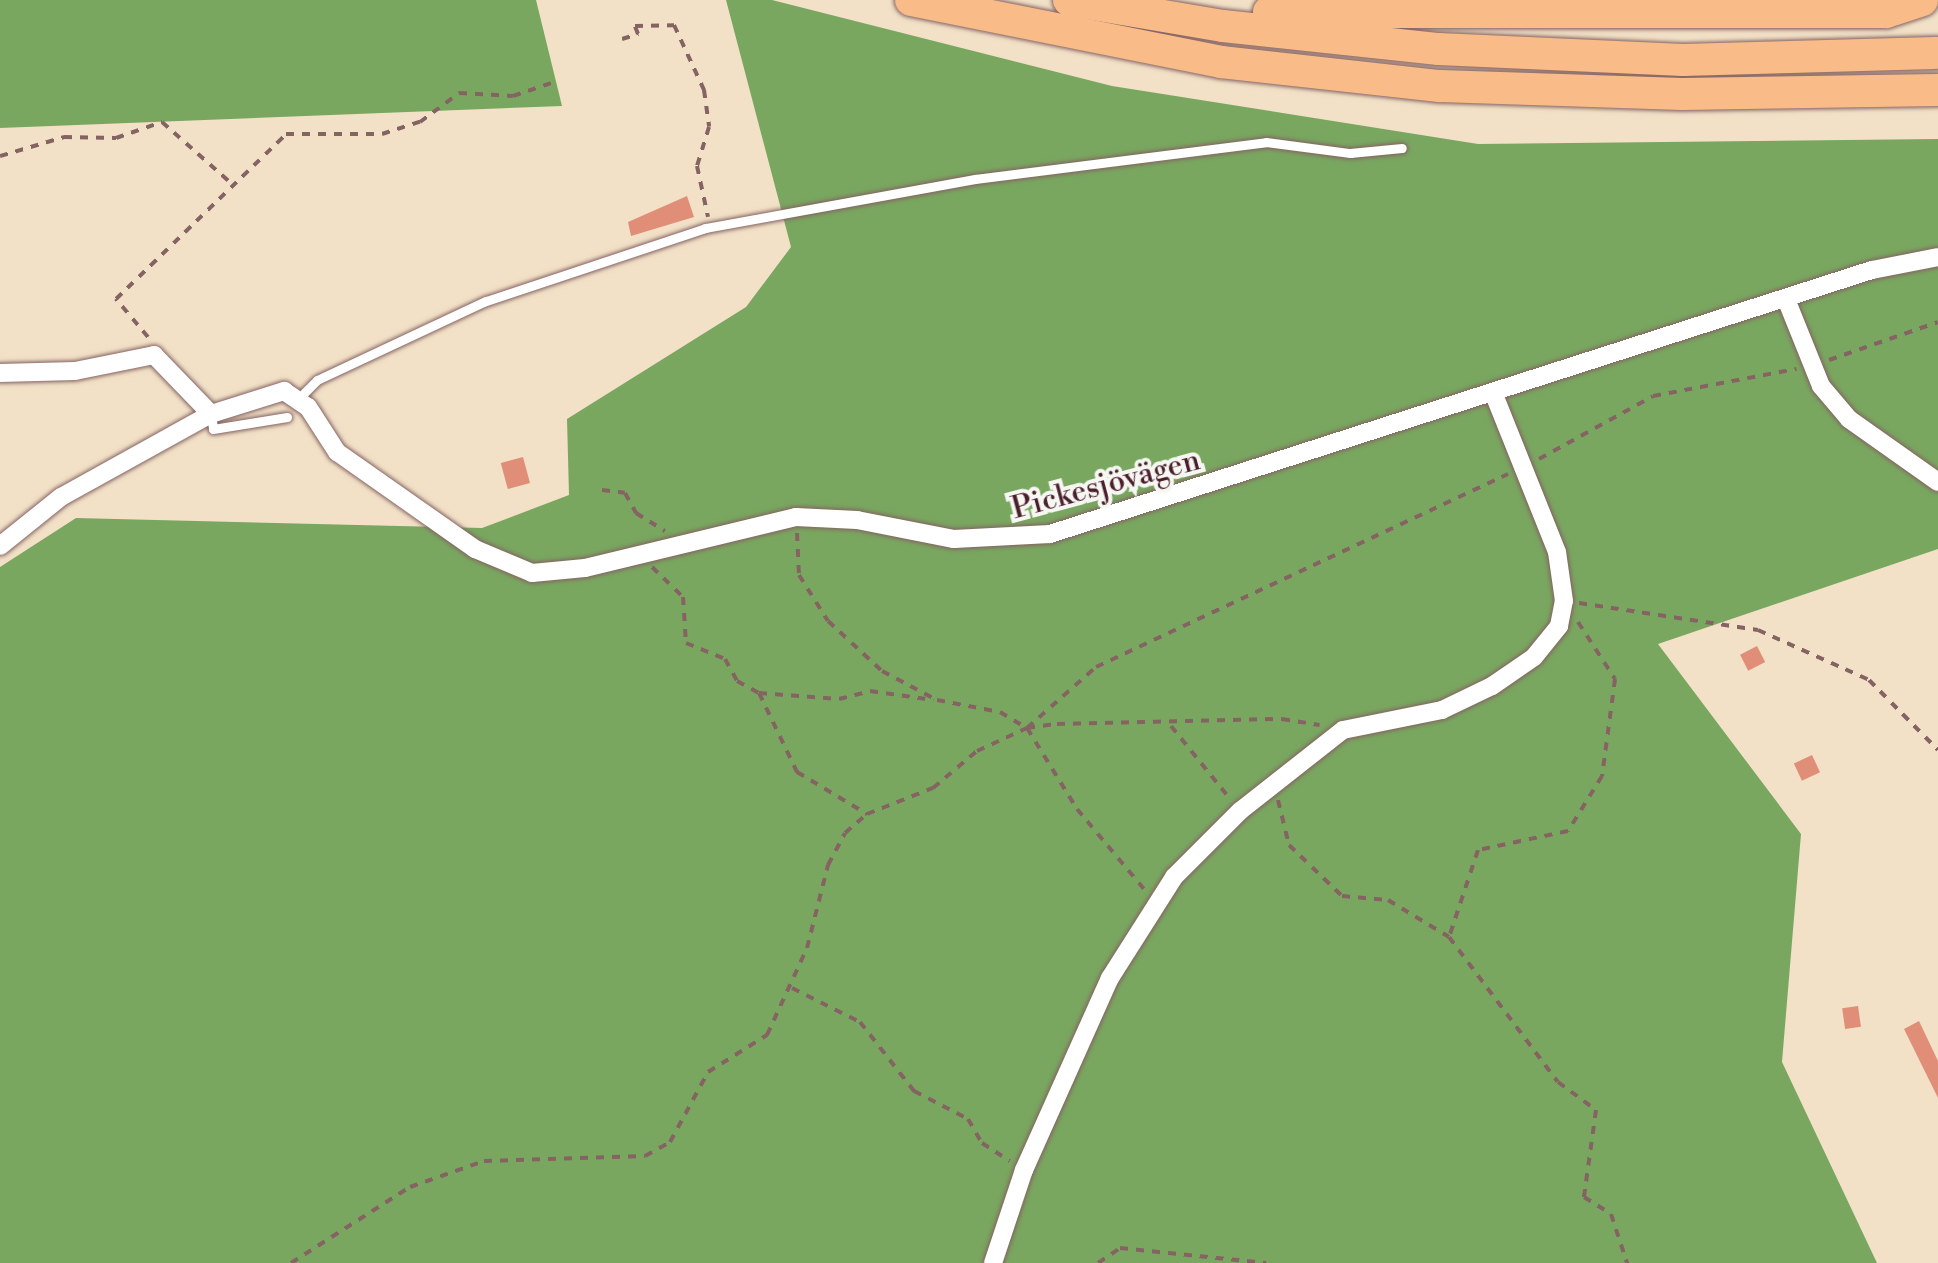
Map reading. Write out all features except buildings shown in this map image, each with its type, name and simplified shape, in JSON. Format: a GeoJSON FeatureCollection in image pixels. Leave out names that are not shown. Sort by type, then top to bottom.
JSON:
{"type":"FeatureCollection","features":[{"type":"Feature","properties":{"kind":"highway"},"geometry":{"type":"LineString","coordinates":[[911,0],[1221,62],[1440,86],[1582,94],[1938,90]]}},
{"type":"Feature","properties":{"kind":"highway"},"geometry":{"type":"LineString","coordinates":[[1069,0],[1222,26],[1438,49],[1683,60],[1938,53]]}},
{"type":"Feature","properties":{"kind":"highway"},"geometry":{"type":"LineString","coordinates":[[1136,0],[1296,14],[1451,15],[1886,12],[1922,0]]}},
{"type":"Feature","properties":{"kind":"street","name":"Pickesjövägen"},"geometry":{"type":"LineString","coordinates":[[299,398],[337,452],[497,560],[553,574],[796,517],[857,520],[954,540],[1050,534],[1786,300],[1938,257]]}},
{"type":"Feature","properties":{"kind":"street"},"geometry":{"type":"LineString","coordinates":[[1786,300],[1808,367],[1849,419],[1938,482]]}},
{"type":"Feature","properties":{"kind":"street"},"geometry":{"type":"LineString","coordinates":[[0,373],[75,371],[154,356],[211,414]]}},
{"type":"Feature","properties":{"kind":"street"},"geometry":{"type":"LineString","coordinates":[[0,546],[61,496],[211,414],[260,395],[284,391],[299,398]]}},
{"type":"Feature","properties":{"kind":"street"},"geometry":{"type":"LineString","coordinates":[[992,1263],[1024,1170],[1110,978],[1160,900],[1240,811],[1343,730],[1442,710],[1492,686],[1534,657],[1559,626],[1564,601],[1558,552],[1493,392]]}},
{"type":"Feature","properties":{"kind":"lane"},"geometry":{"type":"LineString","coordinates":[[299,398],[316,380],[486,301],[705,228],[975,179],[1266,142],[1350,153],[1402,148]]}},
{"type":"Feature","properties":{"kind":"lane"},"geometry":{"type":"LineString","coordinates":[[211,414],[214,429],[286,417]]}},
{"type":"Feature","properties":{"kind":"path"},"geometry":{"type":"LineString","coordinates":[[622,38],[645,24],[674,25],[704,90],[709,126],[697,166],[705,228]]}},
{"type":"Feature","properties":{"kind":"path"},"geometry":{"type":"LineString","coordinates":[[154,356],[152,341],[116,299],[231,183],[286,134],[382,134],[420,122],[459,93],[513,96],[550,83]]}},
{"type":"Feature","properties":{"kind":"path"},"geometry":{"type":"LineString","coordinates":[[0,156],[64,136],[116,138],[162,122],[231,183]]}},
{"type":"Feature","properties":{"kind":"path"},"geometry":{"type":"LineString","coordinates":[[291,1263],[410,1187],[484,1161],[645,1156],[670,1142],[708,1072],[768,1036],[792,988],[828,865],[845,833],[866,814],[933,788],[977,751],[1027,728],[1096,667],[1521,468],[1652,396],[1808,367],[1938,322]]}},
{"type":"Feature","properties":{"kind":"path"},"geometry":{"type":"LineString","coordinates":[[602,490],[624,493],[636,513],[662,524],[670,545]]}},
{"type":"Feature","properties":{"kind":"path"},"geometry":{"type":"LineString","coordinates":[[796,517],[798,575],[828,621],[882,671],[938,700]]}},
{"type":"Feature","properties":{"kind":"path"},"geometry":{"type":"LineString","coordinates":[[638,554],[683,597],[686,642],[725,658],[736,682],[758,693],[839,699],[870,691],[1000,712],[1027,728],[1131,881],[1160,900]]}},
{"type":"Feature","properties":{"kind":"path"},"geometry":{"type":"LineString","coordinates":[[1564,601],[1758,630],[1870,680],[1938,750]]}},
{"type":"Feature","properties":{"kind":"path"},"geometry":{"type":"LineString","coordinates":[[1449,937],[1478,850],[1568,831],[1602,776],[1615,679],[1564,601]]}},
{"type":"Feature","properties":{"kind":"path"},"geometry":{"type":"LineString","coordinates":[[758,693],[798,772],[866,814]]}},
{"type":"Feature","properties":{"kind":"path"},"geometry":{"type":"LineString","coordinates":[[1027,728],[1171,726],[1282,719],[1343,730]]}},
{"type":"Feature","properties":{"kind":"path"},"geometry":{"type":"LineString","coordinates":[[1171,726],[1240,811]]}},
{"type":"Feature","properties":{"kind":"path"},"geometry":{"type":"LineString","coordinates":[[1267,790],[1279,801],[1288,846],[1342,896],[1388,900],[1449,937],[1558,1082],[1596,1110],[1584,1196],[1611,1214],[1627,1263]]}},
{"type":"Feature","properties":{"kind":"path"},"geometry":{"type":"LineString","coordinates":[[792,988],[860,1022],[914,1091],[968,1119],[982,1143],[1024,1170]]}},
{"type":"Feature","properties":{"kind":"path"},"geometry":{"type":"LineString","coordinates":[[1098,1263],[1120,1248],[1266,1263]]}},
{"type":"Feature","properties":{"kind":"green space"},"geometry":{"type":"Polygon","coordinates":[[[0,0],[536,0],[562,106],[0,128],[0,0]]]}},
{"type":"Feature","properties":{"kind":"green space"},"geometry":{"type":"Polygon","coordinates":[[[726,0],[772,0],[1112,86],[1478,144],[1938,139],[1938,549],[1658,644],[1801,834],[1782,1062],[1877,1263],[0,1263],[0,567],[76,518],[482,528],[569,495],[567,419],[746,307],[791,247],[726,0]]]}}]}
